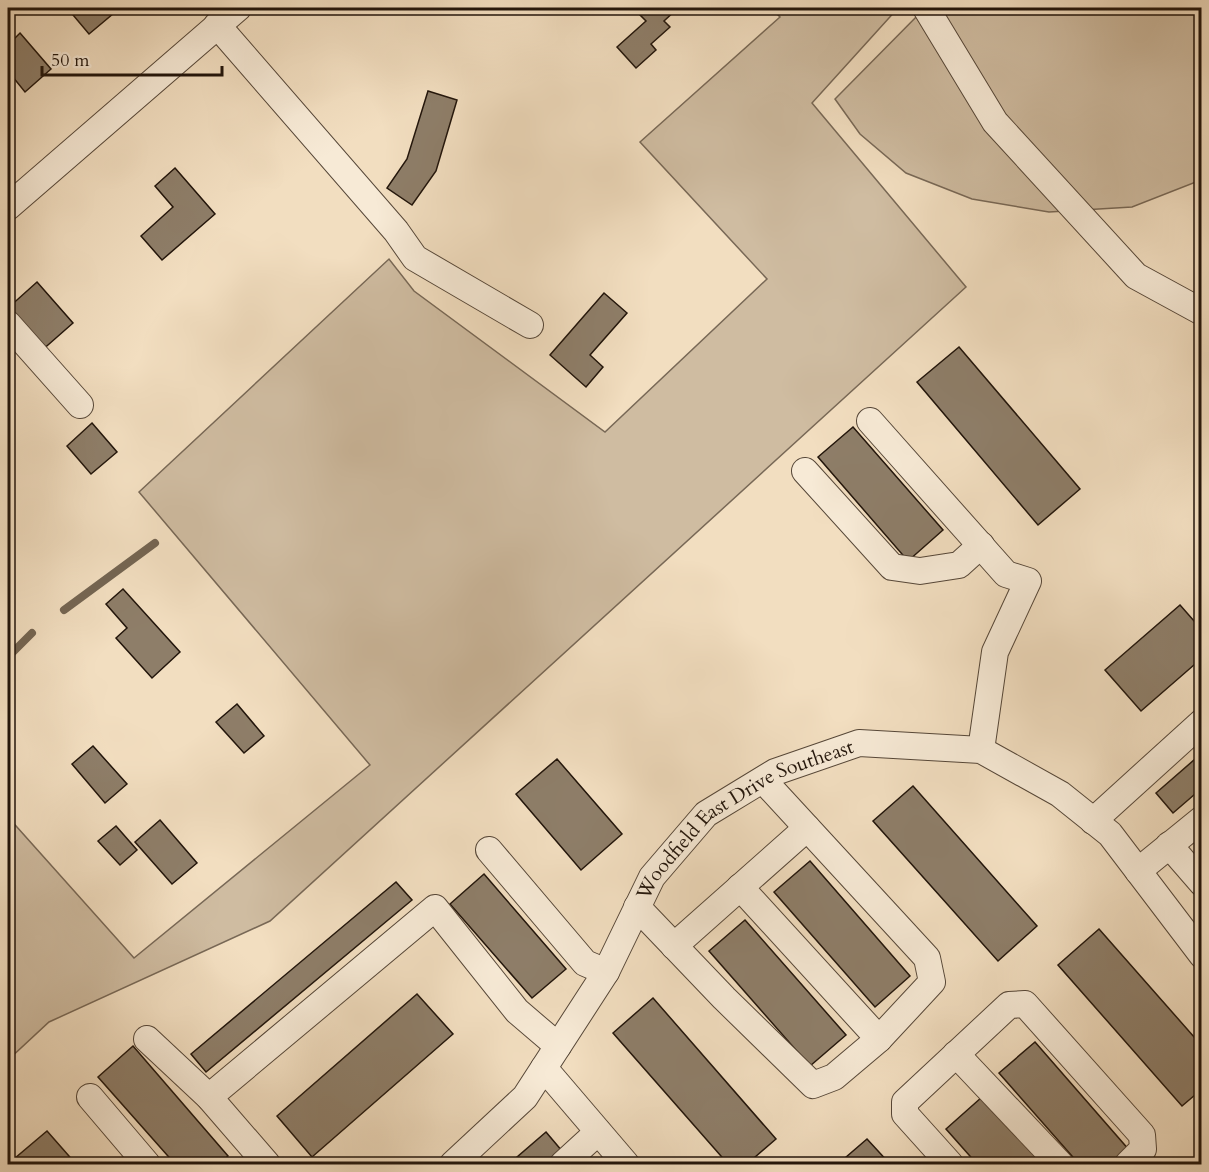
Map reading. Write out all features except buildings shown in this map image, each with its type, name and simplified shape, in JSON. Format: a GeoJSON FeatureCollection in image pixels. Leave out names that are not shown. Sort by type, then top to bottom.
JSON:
{"type":"FeatureCollection","features":[{"type":"Feature","properties":{"kind":"street"},"geometry":{"type":"LineString","coordinates":[[8,207],[238,8]]}},
{"type":"Feature","properties":{"kind":"street"},"geometry":{"type":"LineString","coordinates":[[926,8],[995,122],[1136,276],[1202,312]]}},
{"type":"Feature","properties":{"kind":"street"},"geometry":{"type":"LineString","coordinates":[[217,25],[396,231],[415,258],[530,324]]}},
{"type":"Feature","properties":{"kind":"street"},"geometry":{"type":"LineString","coordinates":[[8,324],[80,405]]}},
{"type":"Feature","properties":{"kind":"street"},"geometry":{"type":"LineString","coordinates":[[870,421],[1006,574],[1028,581],[995,652],[981,750]]}},
{"type":"Feature","properties":{"kind":"street"},"geometry":{"type":"LineString","coordinates":[[805,471],[892,567],[920,571],[959,565],[981,545]]}},
{"type":"Feature","properties":{"kind":"street"},"geometry":{"type":"LineString","coordinates":[[1094,821],[1202,722]]}},
{"type":"Feature","properties":{"kind":"street","name":"Woodfield East Drive Southeast"},"geometry":{"type":"LineString","coordinates":[[453,1164],[525,1097],[606,972],[652,877],[706,814],[776,772],[859,743],[981,750],[1060,794],[1110,834],[1202,955]]}},
{"type":"Feature","properties":{"kind":"street"},"geometry":{"type":"LineString","coordinates":[[637,907],[813,1085],[834,1077],[879,1039],[932,982],[927,958],[763,780]]}},
{"type":"Feature","properties":{"kind":"street"},"geometry":{"type":"LineString","coordinates":[[1138,871],[1202,819]]}},
{"type":"Feature","properties":{"kind":"street"},"geometry":{"type":"LineString","coordinates":[[674,946],[807,828]]}},
{"type":"Feature","properties":{"kind":"street"},"geometry":{"type":"LineString","coordinates":[[1169,845],[1202,883]]}},
{"type":"Feature","properties":{"kind":"street"},"geometry":{"type":"LineString","coordinates":[[489,850],[585,963],[606,972]]}},
{"type":"Feature","properties":{"kind":"street"},"geometry":{"type":"LineString","coordinates":[[740,887],[879,1039]]}},
{"type":"Feature","properties":{"kind":"street"},"geometry":{"type":"LineString","coordinates":[[209,1097],[435,908],[518,1011],[558,1046]]}},
{"type":"Feature","properties":{"kind":"street"},"geometry":{"type":"LineString","coordinates":[[950,1164],[905,1114],[905,1102],[1009,1005],[1025,1004],[1142,1135],[1143,1149],[1128,1164]]}},
{"type":"Feature","properties":{"kind":"street"},"geometry":{"type":"LineString","coordinates":[[147,1039],[209,1097],[267,1164]]}},
{"type":"Feature","properties":{"kind":"street"},"geometry":{"type":"LineString","coordinates":[[956,1054],[1060,1164]]}},
{"type":"Feature","properties":{"kind":"street"},"geometry":{"type":"LineString","coordinates":[[544,1068],[626,1164]]}},
{"type":"Feature","properties":{"kind":"street"},"geometry":{"type":"LineString","coordinates":[[90,1097],[147,1164]]}},
{"type":"Feature","properties":{"kind":"street"},"geometry":{"type":"LineString","coordinates":[[563,1164],[598,1132]]}},
{"type":"Feature","properties":{"kind":"shaded area"},"geometry":{"type":"Polygon","coordinates":[[[771,8],[898,8],[812,103],[966,287],[270,921],[49,1022],[8,1060],[8,817],[134,958],[370,765],[139,492],[389,259],[414,291],[605,432],[767,279],[640,142],[780,17],[771,8]]]}},
{"type":"Feature","properties":{"kind":"shaded area"},"geometry":{"type":"Polygon","coordinates":[[[925,8],[1201,8],[1201,180],[1132,207],[1049,212],[972,199],[906,173],[860,134],[835,99],[925,8]]]}},
{"type":"Feature","properties":{"kind":"waterway"},"geometry":{"type":"LineString","coordinates":[[64,610],[155,543]]}},
{"type":"Feature","properties":{"kind":"waterway"},"geometry":{"type":"LineString","coordinates":[[8,657],[32,633]]}}]}
